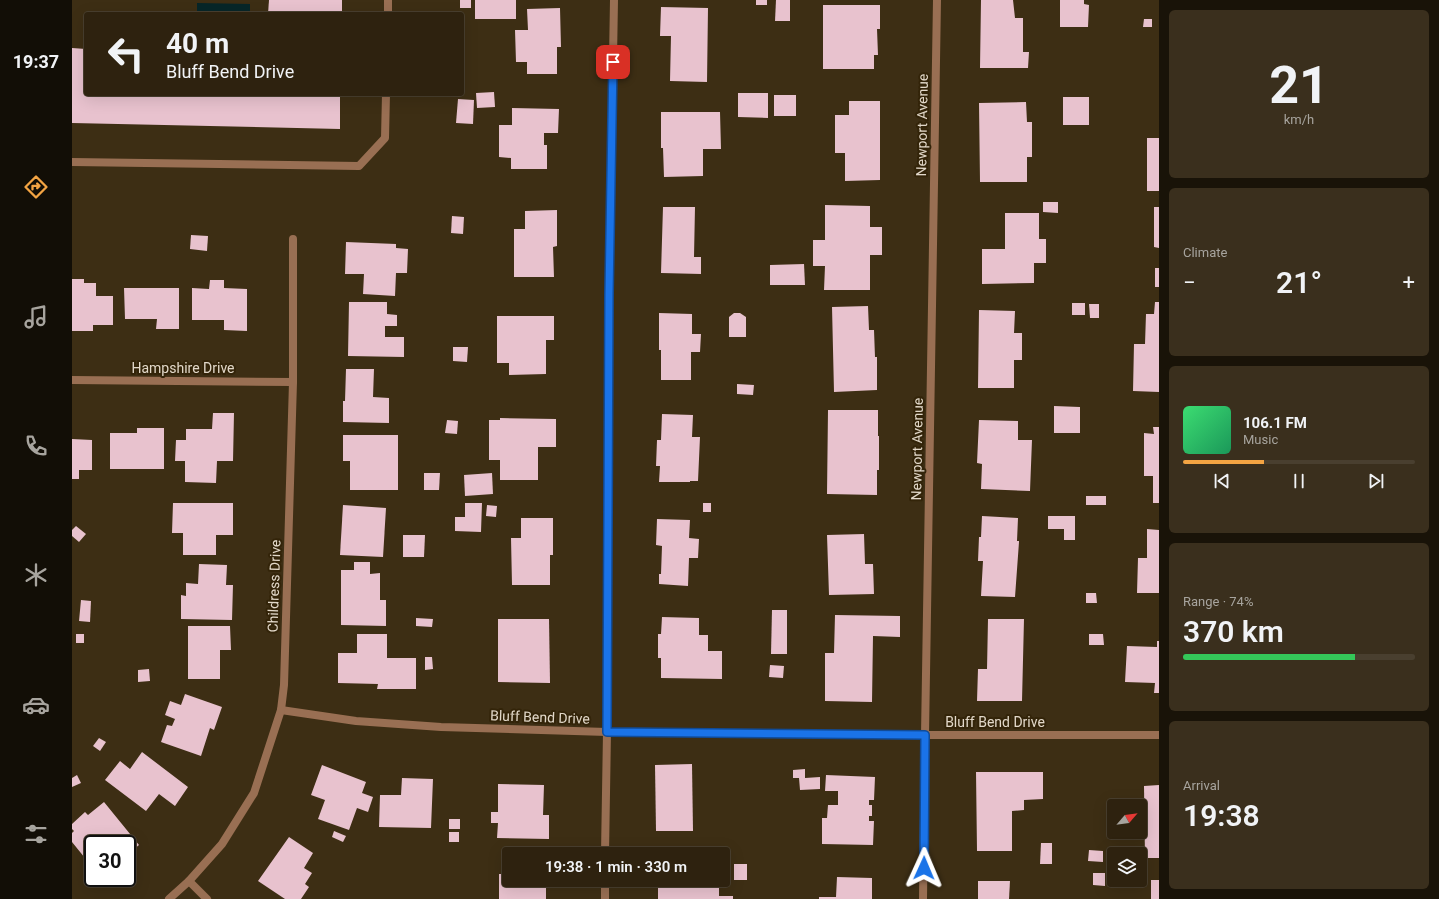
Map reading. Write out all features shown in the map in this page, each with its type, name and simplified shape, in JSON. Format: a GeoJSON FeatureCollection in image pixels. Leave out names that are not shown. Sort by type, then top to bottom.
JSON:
{"type":"FeatureCollection","features":[{"type":"Feature","properties":{"kind":"street"},"geometry":{"type":"LineString","coordinates":[[388,0],[388,12]]}},
{"type":"Feature","properties":{"kind":"street"},"geometry":{"type":"LineString","coordinates":[[605,847],[609,294],[614,0]]}},
{"type":"Feature","properties":{"kind":"street","name":"Newport Avenue"},"geometry":{"type":"LineString","coordinates":[[923,899],[937,0]]}},
{"type":"Feature","properties":{"kind":"street"},"geometry":{"type":"LineString","coordinates":[[72,162],[359,166],[385,138],[386,96]]}},
{"type":"Feature","properties":{"kind":"street","name":"Childress Drive"},"geometry":{"type":"LineString","coordinates":[[169,899],[189,881],[222,844],[254,793],[281,710],[284,677],[293,382],[293,239]]}},
{"type":"Feature","properties":{"kind":"street","name":"Hampshire Drive"},"geometry":{"type":"LineString","coordinates":[[72,380],[293,382]]}},
{"type":"Feature","properties":{"kind":"street","name":"Bluff Bend Drive"},"geometry":{"type":"LineString","coordinates":[[281,710],[356,722],[418,726],[607,732],[925,735],[1159,735]]}},
{"type":"Feature","properties":{"kind":"street"},"geometry":{"type":"LineString","coordinates":[[189,881],[207,899]]}},
{"type":"Feature","properties":{"kind":"street"},"geometry":{"type":"LineString","coordinates":[[605,887],[605,899]]}},
{"type":"Feature","properties":{"kind":"water"},"geometry":{"type":"Polygon","coordinates":[[[197,3],[250,4],[250,12],[197,12],[197,3]]]}},
{"type":"Feature","properties":{"kind":"building"},"geometry":{"type":"Polygon","coordinates":[[[269,0],[342,0],[342,12],[268,12],[269,0]]]}},
{"type":"Feature","properties":{"kind":"building"},"geometry":{"type":"Polygon","coordinates":[[[460,0],[471,0],[471,8],[460,8],[460,0]]]}},
{"type":"Feature","properties":{"kind":"building"},"geometry":{"type":"Polygon","coordinates":[[[475,0],[516,0],[516,19],[475,19],[475,0]]]}},
{"type":"Feature","properties":{"kind":"building"},"geometry":{"type":"Polygon","coordinates":[[[756,0],[767,0],[767,5],[756,5],[756,0]]]}},
{"type":"Feature","properties":{"kind":"building"},"geometry":{"type":"Polygon","coordinates":[[[776,0],[790,0],[790,21],[775,21],[776,0]]]}},
{"type":"Feature","properties":{"kind":"building"},"geometry":{"type":"Polygon","coordinates":[[[981,0],[1013,0],[1015,18],[1023,18],[1023,52],[1029,52],[1028,68],[980,68],[981,0]]]}},
{"type":"Feature","properties":{"kind":"building"},"geometry":{"type":"Polygon","coordinates":[[[1060,0],[1084,0],[1084,4],[1089,5],[1088,27],[1060,27],[1060,0]]]}},
{"type":"Feature","properties":{"kind":"building"},"geometry":{"type":"Polygon","coordinates":[[[823,5],[880,5],[880,29],[877,29],[878,55],[874,55],[874,69],[823,69],[823,5]]]}},
{"type":"Feature","properties":{"kind":"building"},"geometry":{"type":"Polygon","coordinates":[[[661,7],[708,8],[707,82],[670,81],[671,36],[660,36],[661,7]]]}},
{"type":"Feature","properties":{"kind":"building"},"geometry":{"type":"Polygon","coordinates":[[[560,8],[561,47],[557,47],[557,74],[527,74],[527,62],[516,62],[515,30],[528,30],[527,9],[560,8]]]}},
{"type":"Feature","properties":{"kind":"building"},"geometry":{"type":"Polygon","coordinates":[[[1144,19],[1152,19],[1152,27],[1143,27],[1144,19]]]}},
{"type":"Feature","properties":{"kind":"building"},"geometry":{"type":"Polygon","coordinates":[[[72,48],[84,49],[84,96],[340,96],[340,129],[72,123],[72,48]]]}},
{"type":"Feature","properties":{"kind":"building"},"geometry":{"type":"Polygon","coordinates":[[[494,92],[495,107],[477,108],[476,93],[494,92]]]}},
{"type":"Feature","properties":{"kind":"building"},"geometry":{"type":"Polygon","coordinates":[[[738,93],[768,93],[768,118],[738,117],[738,93]]]}},
{"type":"Feature","properties":{"kind":"building"},"geometry":{"type":"Polygon","coordinates":[[[774,95],[796,95],[796,116],[774,116],[774,95]]]}},
{"type":"Feature","properties":{"kind":"building"},"geometry":{"type":"Polygon","coordinates":[[[1063,97],[1089,97],[1089,125],[1063,125],[1063,97]]]}},
{"type":"Feature","properties":{"kind":"building"},"geometry":{"type":"Polygon","coordinates":[[[458,99],[474,100],[473,124],[456,123],[458,99]]]}},
{"type":"Feature","properties":{"kind":"building"},"geometry":{"type":"Polygon","coordinates":[[[849,101],[880,101],[880,180],[845,181],[845,153],[835,153],[835,115],[849,115],[849,101]]]}},
{"type":"Feature","properties":{"kind":"building"},"geometry":{"type":"Polygon","coordinates":[[[1026,102],[1027,122],[1032,122],[1032,157],[1027,157],[1027,182],[980,182],[979,103],[1026,102]]]}},
{"type":"Feature","properties":{"kind":"building"},"geometry":{"type":"Polygon","coordinates":[[[512,108],[559,109],[558,133],[544,133],[544,145],[547,145],[547,169],[511,169],[511,158],[499,157],[499,125],[512,125],[512,108]]]}},
{"type":"Feature","properties":{"kind":"building"},"geometry":{"type":"Polygon","coordinates":[[[661,112],[720,112],[721,149],[703,149],[703,176],[664,177],[663,148],[661,148],[661,112]]]}},
{"type":"Feature","properties":{"kind":"building"},"geometry":{"type":"Polygon","coordinates":[[[1147,138],[1159,138],[1159,191],[1147,191],[1147,138]]]}},
{"type":"Feature","properties":{"kind":"building"},"geometry":{"type":"Polygon","coordinates":[[[1043,202],[1058,202],[1058,213],[1043,212],[1043,202]]]}},
{"type":"Feature","properties":{"kind":"building"},"geometry":{"type":"Polygon","coordinates":[[[825,205],[870,206],[870,227],[882,227],[882,255],[870,255],[870,290],[824,290],[825,266],[813,266],[813,240],[825,240],[825,205]]]}},
{"type":"Feature","properties":{"kind":"building"},"geometry":{"type":"Polygon","coordinates":[[[663,207],[695,207],[694,257],[701,257],[701,274],[661,273],[663,207]]]}},
{"type":"Feature","properties":{"kind":"building"},"geometry":{"type":"Polygon","coordinates":[[[1154,207],[1159,207],[1159,248],[1154,247],[1154,207]]]}},
{"type":"Feature","properties":{"kind":"building"},"geometry":{"type":"Polygon","coordinates":[[[557,210],[557,246],[553,247],[554,277],[514,277],[514,229],[525,229],[525,211],[557,210]]]}},
{"type":"Feature","properties":{"kind":"building"},"geometry":{"type":"Polygon","coordinates":[[[1005,213],[1039,213],[1039,239],[1046,239],[1046,263],[1034,263],[1034,283],[982,284],[982,249],[1005,249],[1005,213]]]}},
{"type":"Feature","properties":{"kind":"building"},"geometry":{"type":"Polygon","coordinates":[[[452,216],[464,217],[463,234],[451,233],[452,216]]]}},
{"type":"Feature","properties":{"kind":"building"},"geometry":{"type":"Polygon","coordinates":[[[191,235],[208,236],[207,251],[190,249],[191,235]]]}},
{"type":"Feature","properties":{"kind":"building"},"geometry":{"type":"Polygon","coordinates":[[[346,242],[396,244],[396,248],[408,249],[407,273],[396,273],[395,296],[363,294],[364,274],[345,274],[346,242]]]}},
{"type":"Feature","properties":{"kind":"building"},"geometry":{"type":"Polygon","coordinates":[[[804,264],[805,285],[770,285],[770,265],[804,264]]]}},
{"type":"Feature","properties":{"kind":"building"},"geometry":{"type":"Polygon","coordinates":[[[1155,268],[1159,268],[1159,287],[1155,287],[1155,268]]]}},
{"type":"Feature","properties":{"kind":"building"},"geometry":{"type":"Polygon","coordinates":[[[72,279],[84,279],[84,283],[96,283],[96,296],[113,296],[113,325],[93,325],[93,331],[72,331],[72,279]]]}},
{"type":"Feature","properties":{"kind":"building"},"geometry":{"type":"Polygon","coordinates":[[[210,280],[224,280],[224,288],[247,289],[247,331],[224,330],[224,320],[192,320],[192,288],[209,289],[210,280]]]}},
{"type":"Feature","properties":{"kind":"building"},"geometry":{"type":"Polygon","coordinates":[[[124,288],[179,288],[179,329],[156,329],[157,319],[125,319],[124,288]]]}},
{"type":"Feature","properties":{"kind":"building"},"geometry":{"type":"Polygon","coordinates":[[[349,302],[387,302],[387,314],[397,315],[397,326],[385,326],[385,337],[404,337],[404,357],[348,356],[349,302]]]}},
{"type":"Feature","properties":{"kind":"building"},"geometry":{"type":"Polygon","coordinates":[[[1155,302],[1159,302],[1159,392],[1133,391],[1134,344],[1145,344],[1146,314],[1154,314],[1155,302]]]}},
{"type":"Feature","properties":{"kind":"building"},"geometry":{"type":"Polygon","coordinates":[[[1072,303],[1085,303],[1085,315],[1072,315],[1072,303]]]}},
{"type":"Feature","properties":{"kind":"building"},"geometry":{"type":"Polygon","coordinates":[[[1089,304],[1099,304],[1099,318],[1090,318],[1089,304]]]}},
{"type":"Feature","properties":{"kind":"building"},"geometry":{"type":"Polygon","coordinates":[[[868,306],[869,330],[874,330],[875,357],[877,357],[877,390],[834,392],[832,307],[868,306]]]}},
{"type":"Feature","properties":{"kind":"building"},"geometry":{"type":"Polygon","coordinates":[[[979,310],[1015,311],[1014,333],[1022,333],[1022,360],[1014,360],[1014,388],[978,388],[979,310]]]}},
{"type":"Feature","properties":{"kind":"building"},"geometry":{"type":"Polygon","coordinates":[[[659,313],[692,314],[692,334],[701,334],[700,352],[691,352],[691,380],[661,380],[659,313]]]}},
{"type":"Feature","properties":{"kind":"building"},"geometry":{"type":"Polygon","coordinates":[[[734,313],[740,313],[746,317],[746,337],[729,337],[729,317],[734,313]]]}},
{"type":"Feature","properties":{"kind":"building"},"geometry":{"type":"Polygon","coordinates":[[[497,316],[554,316],[554,340],[546,340],[546,374],[509,375],[509,363],[497,363],[497,316]]]}},
{"type":"Feature","properties":{"kind":"building"},"geometry":{"type":"Polygon","coordinates":[[[453,347],[468,347],[467,362],[453,361],[453,347]]]}},
{"type":"Feature","properties":{"kind":"building"},"geometry":{"type":"Polygon","coordinates":[[[346,369],[374,369],[373,397],[389,398],[389,423],[343,422],[346,369]]]}},
{"type":"Feature","properties":{"kind":"building"},"geometry":{"type":"Polygon","coordinates":[[[737,384],[754,385],[753,395],[737,394],[737,384]]]}},
{"type":"Feature","properties":{"kind":"building"},"geometry":{"type":"Polygon","coordinates":[[[1054,406],[1080,407],[1080,433],[1054,433],[1054,406]]]}},
{"type":"Feature","properties":{"kind":"building"},"geometry":{"type":"Polygon","coordinates":[[[828,410],[878,410],[879,470],[877,470],[877,495],[827,494],[828,410]]]}},
{"type":"Feature","properties":{"kind":"building"},"geometry":{"type":"Polygon","coordinates":[[[213,413],[234,413],[233,461],[217,461],[216,483],[185,482],[185,461],[175,461],[176,440],[186,440],[186,429],[212,429],[213,413]]]}},
{"type":"Feature","properties":{"kind":"building"},"geometry":{"type":"Polygon","coordinates":[[[662,414],[693,415],[692,437],[700,437],[698,481],[659,482],[660,466],[656,466],[657,440],[661,440],[662,414]]]}},
{"type":"Feature","properties":{"kind":"building"},"geometry":{"type":"Polygon","coordinates":[[[500,418],[556,419],[556,447],[538,447],[538,480],[500,480],[500,460],[489,460],[489,420],[500,420],[500,418]]]}},
{"type":"Feature","properties":{"kind":"building"},"geometry":{"type":"Polygon","coordinates":[[[447,420],[458,421],[457,434],[445,433],[447,420]]]}},
{"type":"Feature","properties":{"kind":"building"},"geometry":{"type":"Polygon","coordinates":[[[979,420],[1018,421],[1018,440],[1032,440],[1030,491],[981,489],[982,464],[977,463],[979,420]]]}},
{"type":"Feature","properties":{"kind":"building"},"geometry":{"type":"Polygon","coordinates":[[[1153,427],[1159,427],[1159,503],[1153,503],[1153,476],[1144,476],[1144,433],[1154,434],[1153,427]]]}},
{"type":"Feature","properties":{"kind":"building"},"geometry":{"type":"Polygon","coordinates":[[[137,428],[164,428],[164,469],[110,469],[110,433],[137,433],[137,428]]]}},
{"type":"Feature","properties":{"kind":"building"},"geometry":{"type":"Polygon","coordinates":[[[343,435],[398,435],[398,490],[350,490],[350,461],[343,461],[343,435]]]}},
{"type":"Feature","properties":{"kind":"building"},"geometry":{"type":"Polygon","coordinates":[[[72,439],[92,440],[92,470],[79,470],[79,479],[72,479],[72,439]]]}},
{"type":"Feature","properties":{"kind":"building"},"geometry":{"type":"Polygon","coordinates":[[[424,473],[440,473],[439,490],[424,490],[424,473]]]}},
{"type":"Feature","properties":{"kind":"building"},"geometry":{"type":"Polygon","coordinates":[[[492,473],[493,494],[465,496],[464,475],[492,473]]]}},
{"type":"Feature","properties":{"kind":"building"},"geometry":{"type":"Polygon","coordinates":[[[1086,496],[1106,496],[1106,505],[1086,505],[1086,496]]]}},
{"type":"Feature","properties":{"kind":"building"},"geometry":{"type":"Polygon","coordinates":[[[173,503],[233,503],[233,535],[216,535],[216,555],[183,555],[183,533],[172,533],[173,503]]]}},
{"type":"Feature","properties":{"kind":"building"},"geometry":{"type":"Polygon","coordinates":[[[465,503],[482,503],[481,532],[455,531],[455,517],[465,517],[465,503]]]}},
{"type":"Feature","properties":{"kind":"building"},"geometry":{"type":"Polygon","coordinates":[[[703,503],[711,503],[711,512],[703,512],[703,503]]]}},
{"type":"Feature","properties":{"kind":"building"},"geometry":{"type":"Polygon","coordinates":[[[343,505],[386,508],[383,557],[340,555],[343,505]]]}},
{"type":"Feature","properties":{"kind":"building"},"geometry":{"type":"Polygon","coordinates":[[[487,505],[497,506],[496,517],[486,516],[487,505]]]}},
{"type":"Feature","properties":{"kind":"building"},"geometry":{"type":"Polygon","coordinates":[[[982,516],[1018,518],[1017,541],[1019,542],[1015,597],[981,596],[983,561],[978,561],[982,516]]]}},
{"type":"Feature","properties":{"kind":"building"},"geometry":{"type":"Polygon","coordinates":[[[1048,516],[1075,516],[1075,540],[1064,540],[1064,529],[1048,529],[1048,516]]]}},
{"type":"Feature","properties":{"kind":"building"},"geometry":{"type":"Polygon","coordinates":[[[521,518],[553,518],[553,555],[550,555],[550,585],[512,585],[511,538],[521,538],[521,518]]]}},
{"type":"Feature","properties":{"kind":"building"},"geometry":{"type":"Polygon","coordinates":[[[657,519],[690,520],[689,538],[699,539],[698,558],[689,558],[688,586],[659,584],[659,574],[661,574],[662,546],[656,545],[657,519]]]}},
{"type":"Feature","properties":{"kind":"building"},"geometry":{"type":"Polygon","coordinates":[[[76,526],[86,534],[79,542],[72,536],[72,530],[76,526]]]}},
{"type":"Feature","properties":{"kind":"building"},"geometry":{"type":"Polygon","coordinates":[[[1147,529],[1159,530],[1159,593],[1137,593],[1138,558],[1147,558],[1147,529]]]}},
{"type":"Feature","properties":{"kind":"building"},"geometry":{"type":"Polygon","coordinates":[[[864,534],[865,564],[873,564],[874,594],[829,595],[827,535],[864,534]]]}},
{"type":"Feature","properties":{"kind":"building"},"geometry":{"type":"Polygon","coordinates":[[[403,535],[425,535],[424,557],[403,557],[403,535]]]}},
{"type":"Feature","properties":{"kind":"building"},"geometry":{"type":"Polygon","coordinates":[[[354,562],[370,562],[370,574],[380,573],[380,600],[386,600],[386,626],[341,625],[341,570],[354,570],[354,562]]]}},
{"type":"Feature","properties":{"kind":"building"},"geometry":{"type":"Polygon","coordinates":[[[199,564],[227,565],[226,585],[233,585],[232,620],[181,619],[181,595],[186,596],[186,583],[198,584],[199,564]]]}},
{"type":"Feature","properties":{"kind":"building"},"geometry":{"type":"Polygon","coordinates":[[[1086,593],[1096,593],[1097,603],[1086,603],[1086,593]]]}},
{"type":"Feature","properties":{"kind":"building"},"geometry":{"type":"Polygon","coordinates":[[[81,600],[91,601],[90,622],[79,621],[81,600]]]}},
{"type":"Feature","properties":{"kind":"building"},"geometry":{"type":"Polygon","coordinates":[[[772,610],[787,610],[787,654],[771,654],[772,610]]]}},
{"type":"Feature","properties":{"kind":"building"},"geometry":{"type":"Polygon","coordinates":[[[835,615],[900,616],[900,637],[873,636],[872,702],[825,701],[825,653],[834,653],[835,615]]]}},
{"type":"Feature","properties":{"kind":"building"},"geometry":{"type":"Polygon","coordinates":[[[662,617],[699,618],[699,635],[708,635],[708,651],[722,651],[722,679],[661,678],[661,658],[658,658],[658,634],[661,634],[662,617]]]}},
{"type":"Feature","properties":{"kind":"building"},"geometry":{"type":"Polygon","coordinates":[[[416,618],[433,619],[432,627],[416,626],[416,618]]]}},
{"type":"Feature","properties":{"kind":"building"},"geometry":{"type":"Polygon","coordinates":[[[498,619],[549,619],[550,683],[498,682],[498,619]]]}},
{"type":"Feature","properties":{"kind":"building"},"geometry":{"type":"Polygon","coordinates":[[[988,619],[1024,619],[1022,701],[977,701],[978,669],[987,669],[988,619]]]}},
{"type":"Feature","properties":{"kind":"building"},"geometry":{"type":"Polygon","coordinates":[[[188,626],[230,626],[231,650],[220,650],[220,679],[188,679],[188,626]]]}},
{"type":"Feature","properties":{"kind":"building"},"geometry":{"type":"Polygon","coordinates":[[[76,634],[84,634],[84,643],[76,643],[76,634]]]}},
{"type":"Feature","properties":{"kind":"building"},"geometry":{"type":"Polygon","coordinates":[[[357,634],[387,634],[387,658],[416,658],[416,689],[377,689],[378,684],[338,683],[338,653],[357,653],[357,634]]]}},
{"type":"Feature","properties":{"kind":"building"},"geometry":{"type":"Polygon","coordinates":[[[1089,634],[1103,634],[1104,645],[1089,645],[1089,634]]]}},
{"type":"Feature","properties":{"kind":"building"},"geometry":{"type":"Polygon","coordinates":[[[1157,641],[1159,641],[1159,693],[1154,693],[1155,683],[1125,682],[1127,646],[1157,647],[1157,641]]]}},
{"type":"Feature","properties":{"kind":"building"},"geometry":{"type":"Polygon","coordinates":[[[425,657],[432,657],[433,669],[425,670],[425,657]]]}},
{"type":"Feature","properties":{"kind":"building"},"geometry":{"type":"Polygon","coordinates":[[[770,665],[784,666],[783,678],[769,677],[770,665]]]}},
{"type":"Feature","properties":{"kind":"building"},"geometry":{"type":"Polygon","coordinates":[[[149,669],[150,681],[138,682],[138,670],[149,669]]]}},
{"type":"Feature","properties":{"kind":"building"},"geometry":{"type":"Polygon","coordinates":[[[185,694],[222,707],[214,730],[210,728],[201,756],[161,742],[167,725],[172,726],[175,719],[165,715],[170,701],[181,705],[185,694]]]}},
{"type":"Feature","properties":{"kind":"building"},"geometry":{"type":"Polygon","coordinates":[[[99,738],[106,742],[100,751],[93,746],[99,738]]]}},
{"type":"Feature","properties":{"kind":"building"},"geometry":{"type":"Polygon","coordinates":[[[142,752],[188,787],[175,806],[159,794],[146,811],[105,780],[120,761],[130,769],[142,752]]]}},
{"type":"Feature","properties":{"kind":"building"},"geometry":{"type":"Polygon","coordinates":[[[692,764],[693,831],[656,831],[655,765],[692,764]]]}},
{"type":"Feature","properties":{"kind":"building"},"geometry":{"type":"Polygon","coordinates":[[[322,765],[366,782],[362,793],[373,797],[368,812],[357,808],[349,830],[318,819],[325,800],[311,795],[322,765]]]}},
{"type":"Feature","properties":{"kind":"building"},"geometry":{"type":"Polygon","coordinates":[[[805,769],[805,778],[820,777],[820,789],[800,790],[799,778],[793,778],[793,770],[805,769]]]}},
{"type":"Feature","properties":{"kind":"building"},"geometry":{"type":"Polygon","coordinates":[[[976,772],[1043,772],[1043,799],[1024,800],[1024,810],[1012,811],[1012,851],[977,851],[976,772]]]}},
{"type":"Feature","properties":{"kind":"building"},"geometry":{"type":"Polygon","coordinates":[[[77,775],[81,783],[72,787],[72,778],[77,775]]]}},
{"type":"Feature","properties":{"kind":"building"},"geometry":{"type":"Polygon","coordinates":[[[826,775],[875,777],[874,800],[869,800],[869,805],[872,805],[872,816],[869,816],[869,821],[874,821],[873,845],[822,844],[822,818],[827,818],[828,805],[838,805],[838,791],[825,791],[826,775]]]}},
{"type":"Feature","properties":{"kind":"building"},"geometry":{"type":"Polygon","coordinates":[[[402,778],[433,779],[431,828],[379,827],[380,795],[401,795],[402,778]]]}},
{"type":"Feature","properties":{"kind":"building"},"geometry":{"type":"Polygon","coordinates":[[[498,784],[544,785],[543,815],[549,815],[549,839],[497,838],[498,823],[491,823],[491,812],[498,812],[498,784]]]}},
{"type":"Feature","properties":{"kind":"building"},"geometry":{"type":"Polygon","coordinates":[[[1159,785],[1159,858],[1147,858],[1147,847],[1145,847],[1145,839],[1147,839],[1147,799],[1144,799],[1144,786],[1159,785]]]}},
{"type":"Feature","properties":{"kind":"building"},"geometry":{"type":"Polygon","coordinates":[[[104,802],[131,835],[84,835],[84,857],[72,842],[72,833],[74,831],[72,829],[72,824],[85,812],[88,815],[104,802]]]}},
{"type":"Feature","properties":{"kind":"building"},"geometry":{"type":"Polygon","coordinates":[[[449,819],[460,819],[460,829],[449,829],[449,819]]]}},
{"type":"Feature","properties":{"kind":"building"},"geometry":{"type":"Polygon","coordinates":[[[334,831],[346,836],[343,842],[332,837],[334,831]]]}},
{"type":"Feature","properties":{"kind":"building"},"geometry":{"type":"Polygon","coordinates":[[[449,832],[459,832],[459,842],[449,842],[449,832]]]}},
{"type":"Feature","properties":{"kind":"building"},"geometry":{"type":"Polygon","coordinates":[[[289,837],[313,853],[304,868],[312,873],[305,884],[309,887],[301,899],[285,899],[258,881],[289,837]]]}},
{"type":"Feature","properties":{"kind":"building"},"geometry":{"type":"Polygon","coordinates":[[[1041,843],[1052,843],[1052,864],[1040,864],[1041,843]]]}},
{"type":"Feature","properties":{"kind":"building"},"geometry":{"type":"Polygon","coordinates":[[[1089,850],[1103,851],[1103,862],[1088,861],[1089,850]]]}},
{"type":"Feature","properties":{"kind":"building"},"geometry":{"type":"Polygon","coordinates":[[[734,864],[747,864],[747,880],[734,880],[734,864]]]}},
{"type":"Feature","properties":{"kind":"building"},"geometry":{"type":"Polygon","coordinates":[[[1093,873],[1105,873],[1105,886],[1093,885],[1093,873]]]}},
{"type":"Feature","properties":{"kind":"building"},"geometry":{"type":"Polygon","coordinates":[[[499,874],[502,874],[502,887],[546,887],[546,899],[499,899],[499,874]]]}},
{"type":"Feature","properties":{"kind":"building"},"geometry":{"type":"Polygon","coordinates":[[[837,877],[872,878],[872,899],[819,899],[819,897],[836,897],[837,877]]]}},
{"type":"Feature","properties":{"kind":"building"},"geometry":{"type":"Polygon","coordinates":[[[1151,880],[1159,880],[1159,899],[1151,899],[1151,880]]]}},
{"type":"Feature","properties":{"kind":"building"},"geometry":{"type":"Polygon","coordinates":[[[978,881],[1010,881],[1009,899],[978,899],[978,881]]]}},
{"type":"Feature","properties":{"kind":"building"},"geometry":{"type":"Polygon","coordinates":[[[658,887],[719,887],[719,896],[733,896],[733,899],[658,899],[658,887]]]}},
{"type":"Feature","properties":{"kind":"route"},"geometry":{"type":"LineString","coordinates":[[613,62],[609,294],[607,732],[925,735],[924,868]]}}]}
